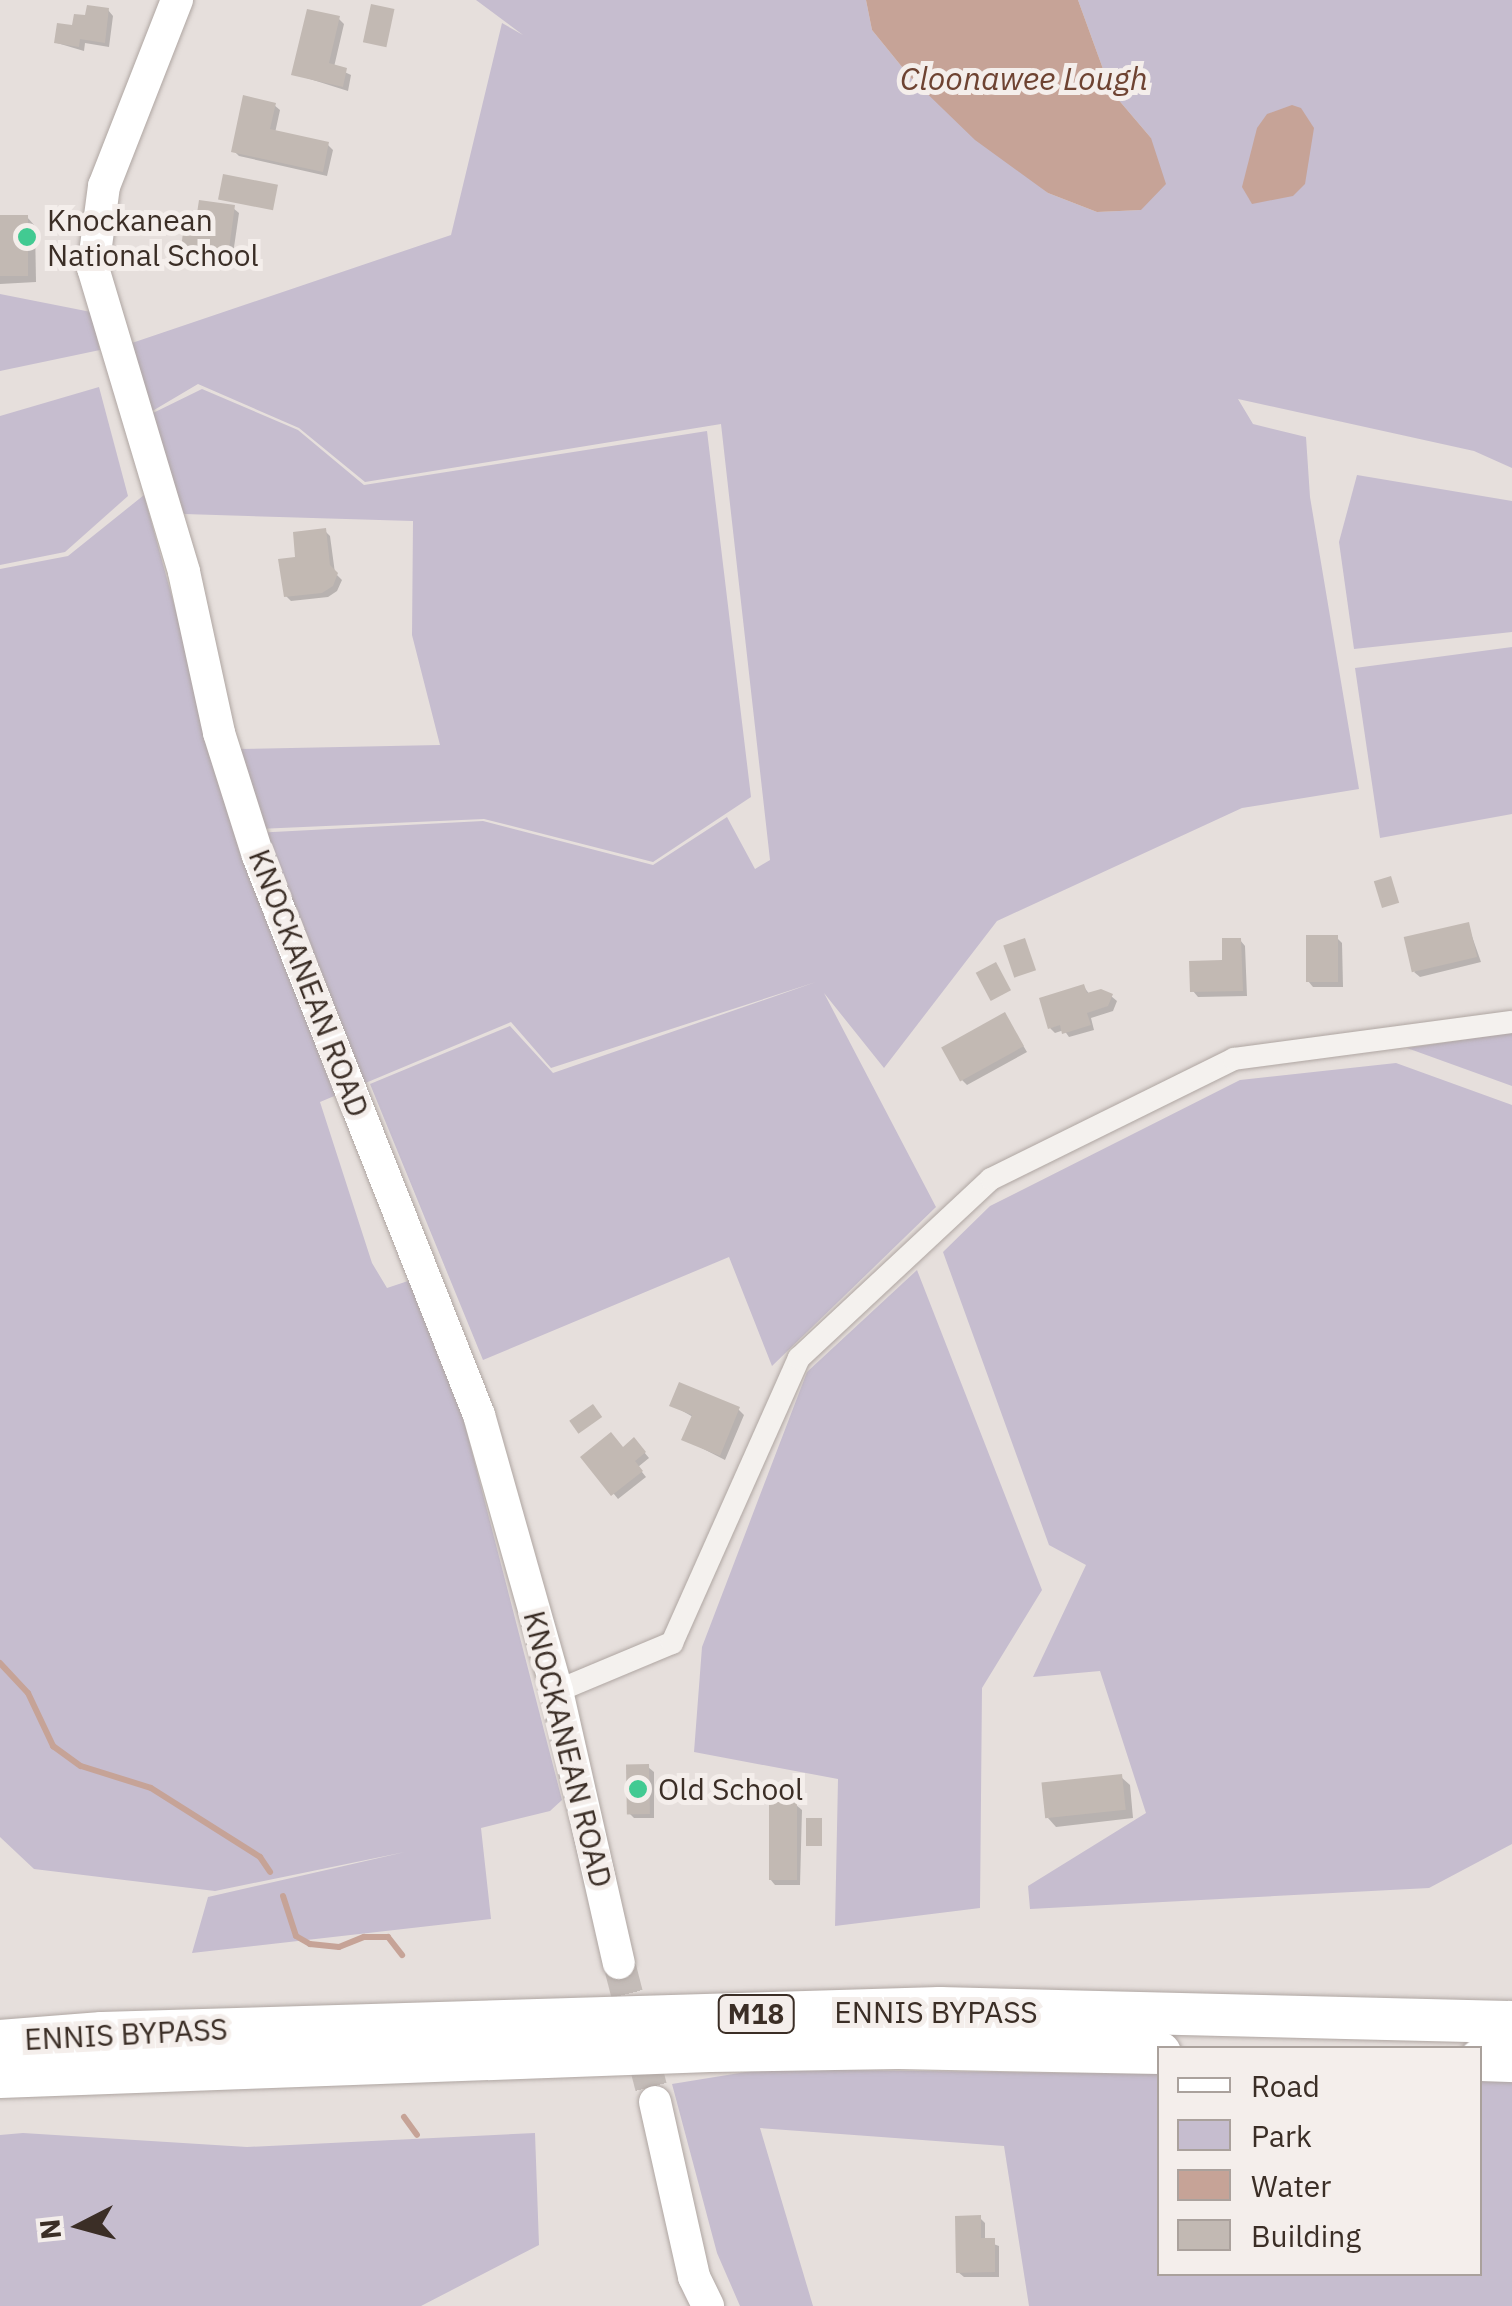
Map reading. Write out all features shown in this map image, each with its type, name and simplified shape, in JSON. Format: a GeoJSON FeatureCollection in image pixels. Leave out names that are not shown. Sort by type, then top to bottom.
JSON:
{"type":"FeatureCollection","features":[{"type":"Feature","properties":{"kind":"highway","name":"ENNIS BYPASS"},"geometry":{"type":"LineString","coordinates":[[0,2041],[102,2032],[940,2008],[1512,2022]]}},
{"type":"Feature","properties":{"kind":"highway","name":"ENNIS BYPASS"},"geometry":{"type":"LineString","coordinates":[[0,2077],[710,2051],[898,2048],[1157,2054]]}},
{"type":"Feature","properties":{"kind":"highway"},"geometry":{"type":"LineString","coordinates":[[1482,2060],[1512,2061]]}},
{"type":"Feature","properties":{"kind":"street","name":"KNOCKANEAN ROAD"},"geometry":{"type":"LineString","coordinates":[[177,0],[104,186],[94,268],[184,572],[220,733],[258,856],[479,1415],[556,1691],[620,1963]]}},
{"type":"Feature","properties":{"kind":"street"},"geometry":{"type":"LineString","coordinates":[[556,1691],[672,1644],[799,1358],[991,1179],[1234,1059],[1512,1022]]}},
{"type":"Feature","properties":{"kind":"street"},"geometry":{"type":"LineString","coordinates":[[655,2102],[694,2278],[708,2306]]}},
{"type":"Feature","properties":{"kind":"green space"},"geometry":{"type":"Polygon","coordinates":[[[476,0],[866,0],[872,30],[911,78],[1048,193],[1097,212],[1141,210],[1151,138],[1111,91],[1078,0],[1512,0],[1512,468],[1474,451],[1238,399],[1253,424],[1306,437],[1310,497],[1359,789],[1242,808],[997,921],[884,1068],[824,993],[936,1207],[772,1366],[729,1257],[483,1360],[370,1084],[510,1026],[553,1073],[816,982],[551,1068],[511,1022],[320,1102],[372,1263],[387,1288],[411,1280],[464,1421],[562,1800],[550,1811],[481,1828],[491,1919],[192,1953],[208,1897],[405,1852],[215,1891],[34,1869],[0,1837],[0,569],[68,556],[144,495],[237,834],[483,821],[653,865],[727,817],[755,869],[770,860],[721,424],[365,482],[299,428],[198,384],[149,413],[126,345],[451,235],[502,23],[523,35],[476,0]]]}},
{"type":"Feature","properties":{"kind":"green space"},"geometry":{"type":"Polygon","coordinates":[[[0,294],[91,312],[100,350],[0,371],[0,294]]]}},
{"type":"Feature","properties":{"kind":"green space"},"geometry":{"type":"Polygon","coordinates":[[[99,387],[128,496],[65,552],[0,565],[0,416],[99,387]]]}},
{"type":"Feature","properties":{"kind":"green space"},"geometry":{"type":"Polygon","coordinates":[[[202,389],[298,430],[364,485],[707,431],[751,797],[653,862],[484,819],[258,829],[237,749],[440,745],[412,635],[413,521],[184,514],[151,414],[202,389]]]}},
{"type":"Feature","properties":{"kind":"green space"},"geometry":{"type":"Polygon","coordinates":[[[1357,475],[1512,501],[1512,632],[1354,649],[1339,542],[1357,475]]]}},
{"type":"Feature","properties":{"kind":"green space"},"geometry":{"type":"Polygon","coordinates":[[[1512,647],[1512,814],[1380,838],[1355,668],[1512,647]]]}},
{"type":"Feature","properties":{"kind":"green space"},"geometry":{"type":"Polygon","coordinates":[[[1512,1032],[1512,1086],[1407,1048],[1489,1036],[1512,1032]]]}},
{"type":"Feature","properties":{"kind":"green space"},"geometry":{"type":"Polygon","coordinates":[[[1396,1063],[1512,1105],[1512,1844],[1429,1888],[1030,1909],[1028,1886],[1146,1813],[1100,1671],[1033,1677],[1086,1565],[1049,1545],[943,1252],[990,1206],[1240,1080],[1396,1063]]]}},
{"type":"Feature","properties":{"kind":"green space"},"geometry":{"type":"Polygon","coordinates":[[[917,1270],[1042,1590],[982,1688],[980,1908],[835,1926],[838,1779],[694,1752],[702,1647],[807,1372],[917,1270]]]}},
{"type":"Feature","properties":{"kind":"green space"},"geometry":{"type":"Polygon","coordinates":[[[764,2069],[1157,2074],[1157,2276],[1482,2276],[1482,2079],[1512,2079],[1512,2306],[1029,2306],[1004,2146],[760,2128],[813,2306],[740,2306],[717,2253],[672,2084],[764,2069]]]}},
{"type":"Feature","properties":{"kind":"green space"},"geometry":{"type":"Polygon","coordinates":[[[23,2133],[247,2147],[535,2133],[539,2245],[421,2306],[0,2306],[0,2135],[23,2133]]]}},
{"type":"Feature","properties":{"kind":"water","name":"Cloonawee Lough"},"geometry":{"type":"Polygon","coordinates":[[[866,0],[1078,0],[1111,91],[1151,138],[1166,184],[1141,210],[1097,212],[1048,193],[975,140],[911,78],[872,30],[866,0]]]}},
{"type":"Feature","properties":{"kind":"water"},"geometry":{"type":"Polygon","coordinates":[[[1292,105],[1301,108],[1314,128],[1305,184],[1293,196],[1252,204],[1242,187],[1257,128],[1267,114],[1292,105]]]}},
{"type":"Feature","properties":{"kind":"building"},"geometry":{"type":"Polygon","coordinates":[[[371,4],[394,9],[386,47],[363,42],[371,4]]]}},
{"type":"Feature","properties":{"kind":"building"},"geometry":{"type":"Polygon","coordinates":[[[87,5],[109,8],[105,43],[80,39],[79,47],[54,43],[57,23],[72,25],[74,14],[85,15],[87,5]]]}},
{"type":"Feature","properties":{"kind":"building"},"geometry":{"type":"Polygon","coordinates":[[[307,9],[340,16],[329,63],[347,68],[343,87],[291,75],[307,9]]]}},
{"type":"Feature","properties":{"kind":"building"},"geometry":{"type":"Polygon","coordinates":[[[243,95],[276,103],[270,129],[329,142],[323,172],[231,152],[243,95]]]}},
{"type":"Feature","properties":{"kind":"building"},"geometry":{"type":"Polygon","coordinates":[[[223,174],[278,185],[273,210],[218,200],[223,174]]]}},
{"type":"Feature","properties":{"kind":"building"},"geometry":{"type":"Polygon","coordinates":[[[199,200],[235,205],[227,264],[180,258],[183,232],[194,233],[199,200]]]}},
{"type":"Feature","properties":{"kind":"building"},"geometry":{"type":"Polygon","coordinates":[[[0,215],[28,215],[28,276],[0,276],[0,215]]]}},
{"type":"Feature","properties":{"kind":"building"},"geometry":{"type":"Polygon","coordinates":[[[326,528],[330,565],[338,573],[333,586],[322,593],[284,597],[278,559],[295,557],[293,532],[326,528]]]}},
{"type":"Feature","properties":{"kind":"building"},"geometry":{"type":"Polygon","coordinates":[[[1391,876],[1399,903],[1382,908],[1374,881],[1391,876]]]}},
{"type":"Feature","properties":{"kind":"building"},"geometry":{"type":"Polygon","coordinates":[[[1469,922],[1477,957],[1412,972],[1404,937],[1469,922]]]}},
{"type":"Feature","properties":{"kind":"building"},"geometry":{"type":"Polygon","coordinates":[[[1306,935],[1338,935],[1338,982],[1306,982],[1306,935]]]}},
{"type":"Feature","properties":{"kind":"building"},"geometry":{"type":"Polygon","coordinates":[[[1025,938],[1036,970],[1014,978],[1003,945],[1025,938]]]}},
{"type":"Feature","properties":{"kind":"building"},"geometry":{"type":"Polygon","coordinates":[[[1222,938],[1241,938],[1243,991],[1190,992],[1189,961],[1222,960],[1222,938]]]}},
{"type":"Feature","properties":{"kind":"building"},"geometry":{"type":"Polygon","coordinates":[[[996,962],[1011,990],[991,1001],[976,973],[996,962]]]}},
{"type":"Feature","properties":{"kind":"building"},"geometry":{"type":"Polygon","coordinates":[[[1084,984],[1087,993],[1101,989],[1113,994],[1108,1006],[1087,1013],[1091,1025],[1062,1034],[1060,1025],[1048,1029],[1039,998],[1084,984]]]}},
{"type":"Feature","properties":{"kind":"building"},"geometry":{"type":"Polygon","coordinates":[[[1005,1012],[1024,1046],[960,1082],[941,1047],[1005,1012]]]}},
{"type":"Feature","properties":{"kind":"building"},"geometry":{"type":"Polygon","coordinates":[[[679,1382],[740,1407],[720,1456],[681,1440],[692,1415],[669,1406],[679,1382]]]}},
{"type":"Feature","properties":{"kind":"building"},"geometry":{"type":"Polygon","coordinates":[[[593,1404],[602,1417],[578,1434],[569,1421],[593,1404]]]}},
{"type":"Feature","properties":{"kind":"building"},"geometry":{"type":"Polygon","coordinates":[[[611,1432],[623,1447],[634,1437],[646,1452],[635,1461],[643,1471],[611,1496],[580,1457],[611,1432]]]}},
{"type":"Feature","properties":{"kind":"building","name":"Old School"},"geometry":{"type":"Polygon","coordinates":[[[626,1764],[649,1764],[650,1814],[627,1814],[626,1764]]]}},
{"type":"Feature","properties":{"kind":"building"},"geometry":{"type":"Polygon","coordinates":[[[1122,1774],[1126,1810],[1045,1818],[1041,1782],[1122,1774]]]}},
{"type":"Feature","properties":{"kind":"building"},"geometry":{"type":"Polygon","coordinates":[[[769,1802],[797,1802],[797,1880],[769,1880],[769,1802]]]}},
{"type":"Feature","properties":{"kind":"building"},"geometry":{"type":"Polygon","coordinates":[[[806,1818],[822,1818],[822,1846],[806,1846],[806,1818]]]}},
{"type":"Feature","properties":{"kind":"building"},"geometry":{"type":"Polygon","coordinates":[[[981,2215],[981,2238],[995,2238],[995,2272],[956,2273],[955,2216],[981,2215]]]}},
{"type":"Feature","properties":{"kind":"waterway"},"geometry":{"type":"LineString","coordinates":[[0,1663],[28,1693],[53,1746],[81,1766],[151,1788],[260,1857],[270,1872]]}},
{"type":"Feature","properties":{"kind":"waterway"},"geometry":{"type":"LineString","coordinates":[[283,1896],[296,1936],[310,1944],[339,1947],[364,1937],[388,1937],[402,1955]]}},
{"type":"Feature","properties":{"kind":"waterway"},"geometry":{"type":"LineString","coordinates":[[404,2117],[417,2135]]}},
{"type":"Feature","properties":{"kind":"tunnel"},"geometry":{"type":"LineString","coordinates":[[619,1963],[655,2102]]}},
{"type":"Feature","properties":{"kind":"place","name":"Knockanean National School"},"geometry":{"type":"Point","coordinates":[27,237]}},
{"type":"Feature","properties":{"kind":"place","name":"Old School"},"geometry":{"type":"Point","coordinates":[638,1789]}}]}
